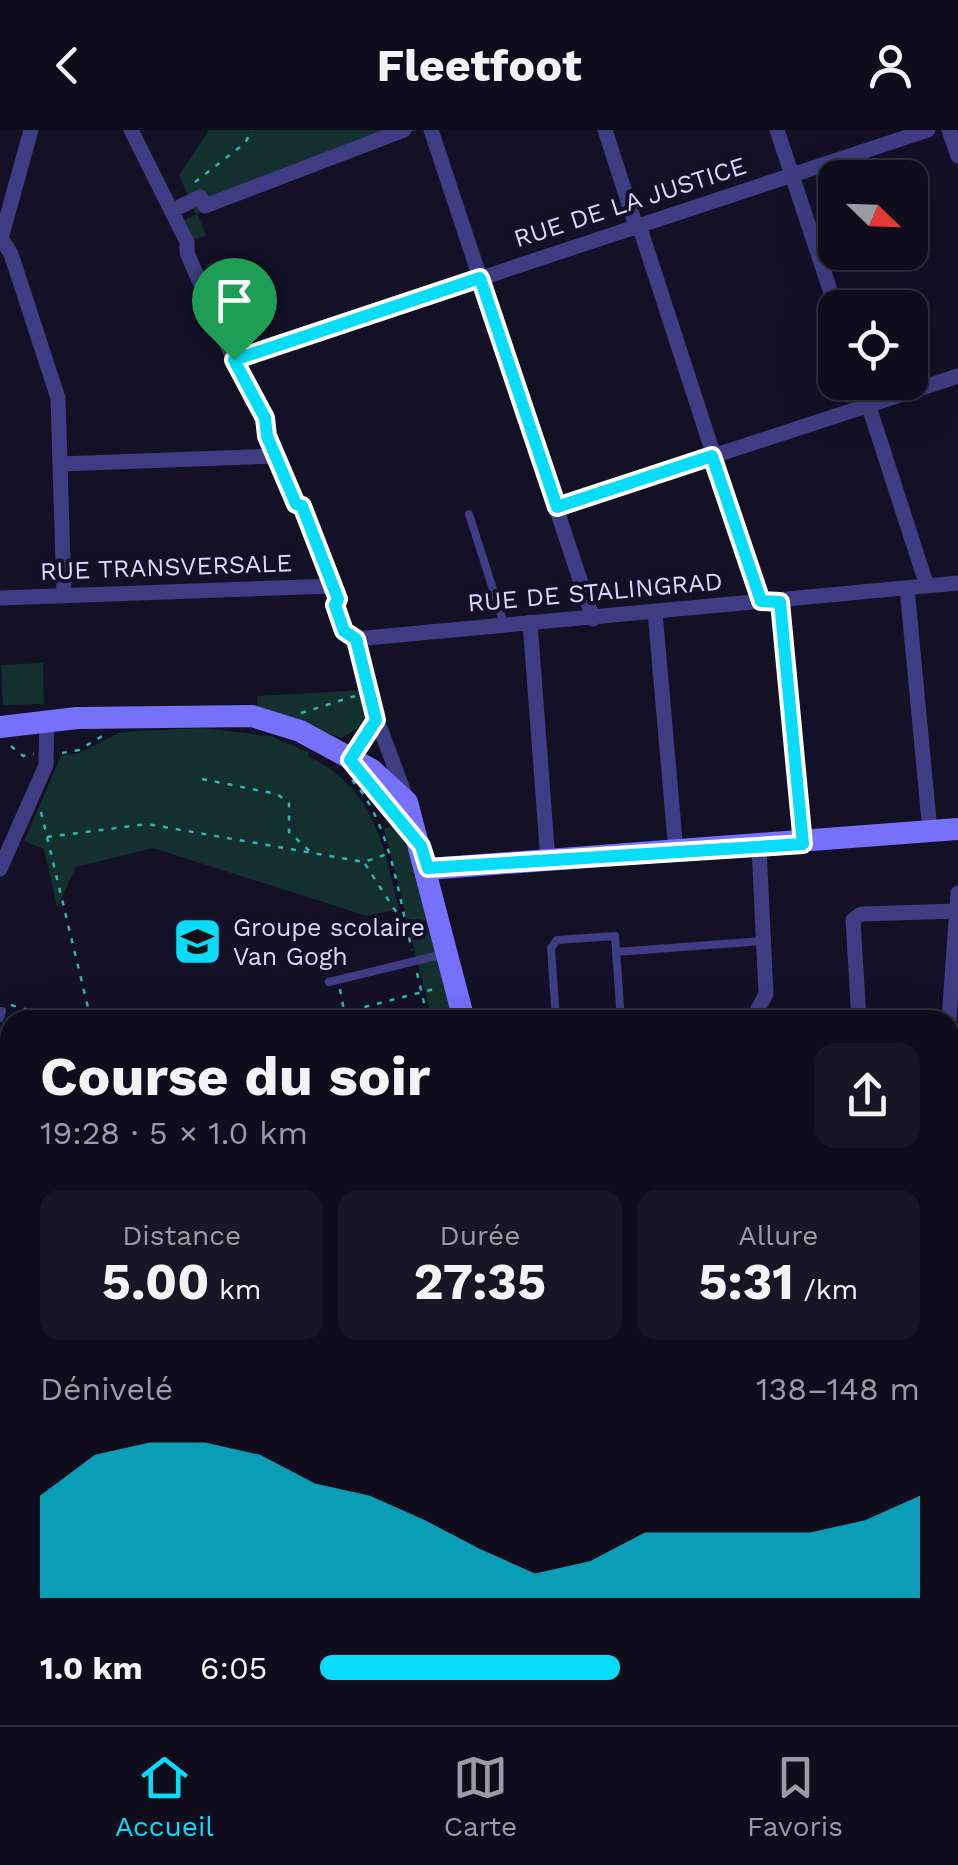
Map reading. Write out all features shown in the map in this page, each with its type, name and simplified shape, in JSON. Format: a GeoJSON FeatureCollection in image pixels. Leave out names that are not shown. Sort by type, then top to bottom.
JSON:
{"type":"FeatureCollection","features":[{"type":"Feature","properties":{"kind":"street"},"geometry":{"type":"LineString","coordinates":[[31,130],[6,200],[0,240],[12,254],[55,386],[64,596]]}},
{"type":"Feature","properties":{"kind":"street"},"geometry":{"type":"LineString","coordinates":[[130,130],[173,210],[252,401],[261,410],[333,586],[344,631],[356,639],[375,723],[382,730],[407,802],[417,857],[462,1010]]}},
{"type":"Feature","properties":{"kind":"street"},"geometry":{"type":"LineString","coordinates":[[173,210],[200,197],[205,206],[404,130]]}},
{"type":"Feature","properties":{"kind":"street"},"geometry":{"type":"LineString","coordinates":[[431,130],[593,619]]}},
{"type":"Feature","properties":{"kind":"street"},"geometry":{"type":"LineString","coordinates":[[605,130],[761,601]]}},
{"type":"Feature","properties":{"kind":"street"},"geometry":{"type":"LineString","coordinates":[[777,130],[830,290]]}},
{"type":"Feature","properties":{"kind":"street","name":"RUE DE LA JUSTICE"},"geometry":{"type":"LineString","coordinates":[[234,360],[792,175],[907,133],[928,130]]}},
{"type":"Feature","properties":{"kind":"street"},"geometry":{"type":"LineString","coordinates":[[950,130],[958,156]]}},
{"type":"Feature","properties":{"kind":"street"},"geometry":{"type":"LineString","coordinates":[[557,507],[958,376]]}},
{"type":"Feature","properties":{"kind":"street"},"geometry":{"type":"LineString","coordinates":[[866,400],[927,586]]}},
{"type":"Feature","properties":{"kind":"street"},"geometry":{"type":"LineString","coordinates":[[60,464],[277,456]]}},
{"type":"Feature","properties":{"kind":"street","name":"RUE DE STALINGRAD"},"geometry":{"type":"LineString","coordinates":[[356,639],[958,583]]}},
{"type":"Feature","properties":{"kind":"street","name":"RUE TRANSVERSALE"},"geometry":{"type":"LineString","coordinates":[[0,598],[333,586]]}},
{"type":"Feature","properties":{"kind":"street"},"geometry":{"type":"LineString","coordinates":[[908,588],[930,831]]}},
{"type":"Feature","properties":{"kind":"street"},"geometry":{"type":"LineString","coordinates":[[780,602],[803,844]]}},
{"type":"Feature","properties":{"kind":"street"},"geometry":{"type":"LineString","coordinates":[[655,612],[676,852]]}},
{"type":"Feature","properties":{"kind":"street"},"geometry":{"type":"LineString","coordinates":[[530,622],[548,860]]}},
{"type":"Feature","properties":{"kind":"street"},"geometry":{"type":"LineString","coordinates":[[3,735],[46,720],[252,716],[326,744],[390,783],[407,802]]}},
{"type":"Feature","properties":{"kind":"street"},"geometry":{"type":"LineString","coordinates":[[0,869],[48,759],[46,720]]}},
{"type":"Feature","properties":{"kind":"street"},"geometry":{"type":"LineString","coordinates":[[350,758],[375,723]]}},
{"type":"Feature","properties":{"kind":"street"},"geometry":{"type":"LineString","coordinates":[[350,758],[417,857]]}},
{"type":"Feature","properties":{"kind":"street"},"geometry":{"type":"LineString","coordinates":[[417,857],[548,860],[803,844],[958,828]]}},
{"type":"Feature","properties":{"kind":"street"},"geometry":{"type":"LineString","coordinates":[[757,1010],[766,994],[759,846]]}},
{"type":"Feature","properties":{"kind":"street"},"geometry":{"type":"LineString","coordinates":[[949,1010],[958,893]]}},
{"type":"Feature","properties":{"kind":"street"},"geometry":{"type":"LineString","coordinates":[[858,1010],[853,920],[860,914],[957,911]]}},
{"type":"Feature","properties":{"kind":"lane"},"geometry":{"type":"LineString","coordinates":[[468,514],[504,624]]}},
{"type":"Feature","properties":{"kind":"lane"},"geometry":{"type":"LineString","coordinates":[[555,1010],[551,948],[557,940],[614,936],[619,1010]]}},
{"type":"Feature","properties":{"kind":"lane"},"geometry":{"type":"LineString","coordinates":[[616,952],[763,941]]}},
{"type":"Feature","properties":{"kind":"lane"},"geometry":{"type":"LineString","coordinates":[[334,981],[448,953]]}},
{"type":"Feature","properties":{"kind":"lane"},"geometry":{"type":"LineString","coordinates":[[707,1725],[729,1725]]}},
{"type":"Feature","properties":{"kind":"path"},"geometry":{"type":"LineString","coordinates":[[200,197],[194,183],[245,143],[252,130]]}},
{"type":"Feature","properties":{"kind":"path"},"geometry":{"type":"LineString","coordinates":[[291,715],[370,690]]}},
{"type":"Feature","properties":{"kind":"path"},"geometry":{"type":"LineString","coordinates":[[58,754],[79,750],[112,732]]}},
{"type":"Feature","properties":{"kind":"path"},"geometry":{"type":"LineString","coordinates":[[3,735],[23,756],[38,754]]}},
{"type":"Feature","properties":{"kind":"path"},"geometry":{"type":"LineString","coordinates":[[350,758],[388,855],[413,956]]}},
{"type":"Feature","properties":{"kind":"path"},"geometry":{"type":"LineString","coordinates":[[202,779],[277,794],[288,802],[289,832],[314,855]]}},
{"type":"Feature","properties":{"kind":"path"},"geometry":{"type":"LineString","coordinates":[[35,790],[89,1010]]}},
{"type":"Feature","properties":{"kind":"path"},"geometry":{"type":"LineString","coordinates":[[47,836],[146,824],[364,862],[388,855],[417,857]]}},
{"type":"Feature","properties":{"kind":"path"},"geometry":{"type":"LineString","coordinates":[[364,862],[406,926]]}},
{"type":"Feature","properties":{"kind":"path"},"geometry":{"type":"LineString","coordinates":[[416,966],[426,1010]]}},
{"type":"Feature","properties":{"kind":"path"},"geometry":{"type":"LineString","coordinates":[[334,981],[343,1010]]}},
{"type":"Feature","properties":{"kind":"path"},"geometry":{"type":"LineString","coordinates":[[352,1010],[456,984]]}},
{"type":"Feature","properties":{"kind":"green space"},"geometry":{"type":"Polygon","coordinates":[[[209,130],[417,130],[197,214],[206,235],[194,240],[185,220],[196,214],[179,175],[209,130]]]}},
{"type":"Feature","properties":{"kind":"green space"},"geometry":{"type":"Polygon","coordinates":[[[217,260],[248,325],[233,331],[205,265],[217,260]]]}},
{"type":"Feature","properties":{"kind":"green space"},"geometry":{"type":"Polygon","coordinates":[[[43,663],[44,704],[3,705],[1,665],[43,663]]]}},
{"type":"Feature","properties":{"kind":"green space"},"geometry":{"type":"Polygon","coordinates":[[[363,690],[365,724],[342,738],[258,709],[257,696],[363,690]]]}},
{"type":"Feature","properties":{"kind":"green space"},"geometry":{"type":"Polygon","coordinates":[[[202,728],[270,736],[309,752],[308,756],[348,784],[372,819],[399,909],[367,916],[153,848],[76,867],[57,907],[44,849],[24,841],[61,756],[79,753],[121,732],[202,728]]]}},
{"type":"Feature","properties":{"kind":"green space"},"geometry":{"type":"Polygon","coordinates":[[[397,826],[421,877],[451,1010],[430,1010],[384,828],[397,826]]]}},
{"type":"Feature","properties":{"kind":"place","name":"Groupe scolaire Van Gogh"},"geometry":{"type":"Point","coordinates":[198,941]}},
{"type":"Feature","properties":{"kind":"route"},"geometry":{"type":"LineString","coordinates":[[480,278],[557,507],[712,456],[761,601],[780,602],[803,844],[428,868],[421,846],[350,760],[358,742],[376,720],[356,639],[344,631],[335,605],[338,599],[302,506],[296,504],[267,436],[265,418],[252,401],[234,360],[480,278]]}}]}
